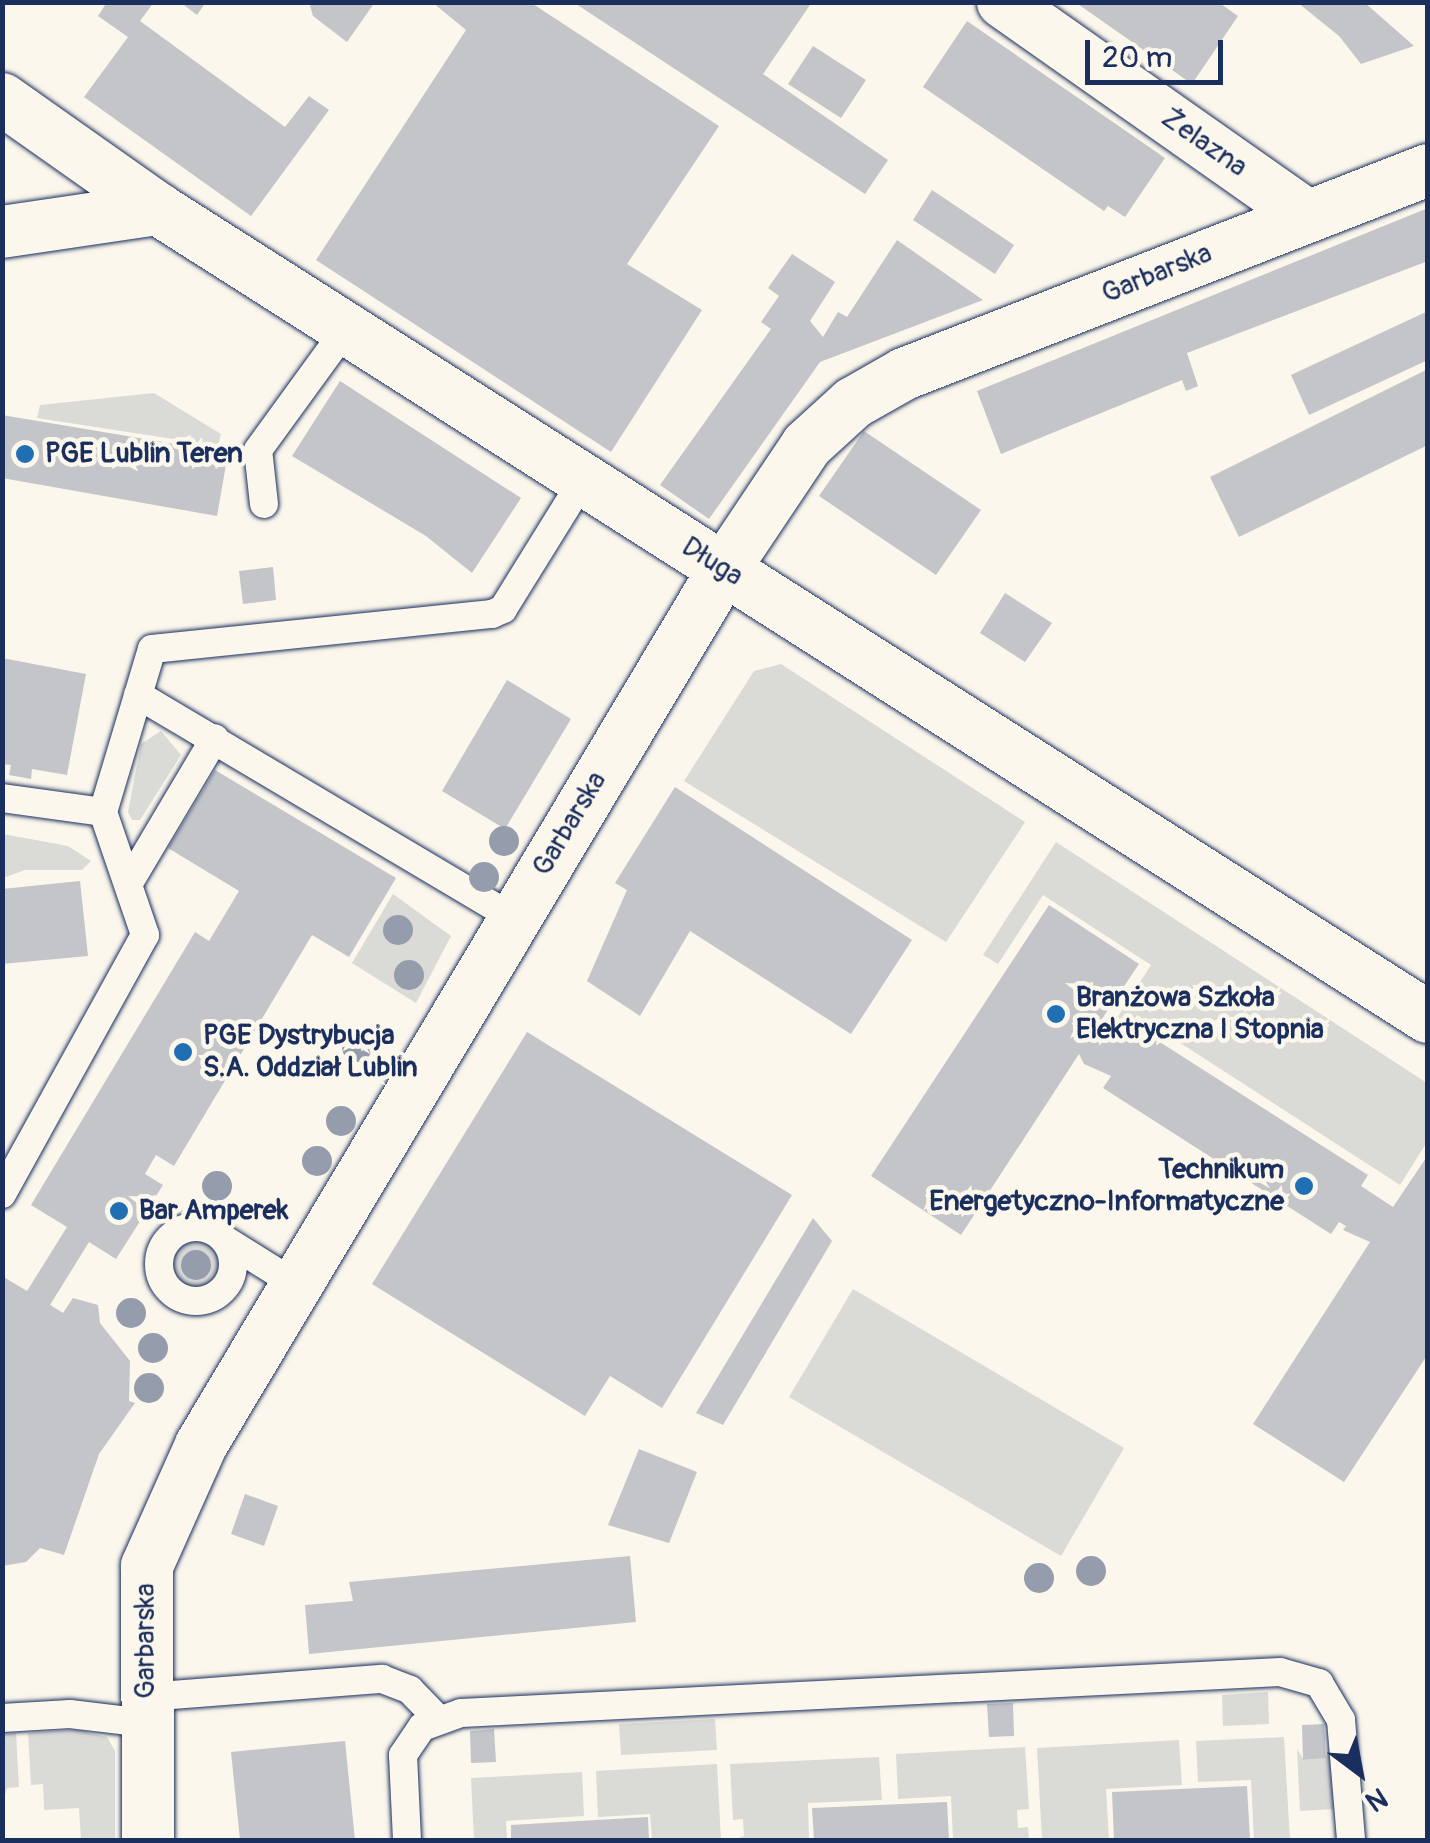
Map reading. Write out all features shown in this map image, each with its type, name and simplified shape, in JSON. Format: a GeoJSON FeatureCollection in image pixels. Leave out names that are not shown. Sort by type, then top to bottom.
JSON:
{"type":"FeatureCollection","features":[{"type":"Feature","properties":{"kind":"street","name":"Żelazna"},"geometry":{"type":"LineString","coordinates":[[1003,2],[1306,215]]}},
{"type":"Feature","properties":{"kind":"street","name":"Długa"},"geometry":{"type":"LineString","coordinates":[[2,99],[158,209],[1428,1017]]}},
{"type":"Feature","properties":{"kind":"street","name":"Garbarska"},"geometry":{"type":"LineString","coordinates":[[148,1840],[146,1566],[201,1445],[285,1278],[514,918],[724,569],[806,445],[852,403],[904,374],[1428,170]]}},
{"type":"Feature","properties":{"kind":"street"},"geometry":{"type":"LineString","coordinates":[[2,232],[158,209]]}},
{"type":"Feature","properties":{"kind":"lane"},"geometry":{"type":"LineString","coordinates":[[264,504],[258,450],[346,329]]}},
{"type":"Feature","properties":{"kind":"lane"},"geometry":{"type":"LineString","coordinates":[[2,1194],[144,935],[130,881],[103,812],[152,649],[482,617],[503,608],[583,480]]}},
{"type":"Feature","properties":{"kind":"lane"},"geometry":{"type":"LineString","coordinates":[[138,695],[514,918]]}},
{"type":"Feature","properties":{"kind":"lane"},"geometry":{"type":"LineString","coordinates":[[130,881],[215,738]]}},
{"type":"Feature","properties":{"kind":"lane"},"geometry":{"type":"LineString","coordinates":[[2,798],[103,812]]}},
{"type":"Feature","properties":{"kind":"lane"},"geometry":{"type":"LineString","coordinates":[[184,1228],[207,1228],[285,1278],[248,1270],[213,1298],[180,1298],[163,1284],[158,1261],[166,1241],[184,1228]]}},
{"type":"Feature","properties":{"kind":"lane"},"geometry":{"type":"LineString","coordinates":[[225,1240],[233,1260],[229,1282]]}},
{"type":"Feature","properties":{"kind":"lane"},"geometry":{"type":"LineString","coordinates":[[406,1840],[404,1755],[422,1727],[438,1719],[1280,1672],[1320,1683],[1336,1710],[1345,1739],[1351,1840]]}},
{"type":"Feature","properties":{"kind":"lane"},"geometry":{"type":"LineString","coordinates":[[2,1718],[146,1710],[382,1679],[410,1690],[438,1719]]}},
{"type":"Feature","properties":{"kind":"shaded area"},"geometry":{"type":"Polygon","coordinates":[[[154,393],[221,434],[218,446],[37,418],[40,405],[154,393]]]}},
{"type":"Feature","properties":{"kind":"shaded area"},"geometry":{"type":"Polygon","coordinates":[[[781,664],[1025,822],[946,942],[684,781],[754,671],[781,664]]]}},
{"type":"Feature","properties":{"kind":"shaded area"},"geometry":{"type":"Polygon","coordinates":[[[161,731],[181,755],[140,820],[132,820],[128,812],[141,744],[161,731]]]}},
{"type":"Feature","properties":{"kind":"shaded area"},"geometry":{"type":"Polygon","coordinates":[[[3,834],[68,846],[91,861],[82,870],[25,870],[3,878],[3,834]]]}},
{"type":"Feature","properties":{"kind":"shaded area"},"geometry":{"type":"Polygon","coordinates":[[[1056,842],[1427,1083],[1427,1142],[1400,1185],[1137,1015],[1130,1026],[1117,1018],[1151,965],[1043,895],[998,964],[983,955],[1056,842]]]}},
{"type":"Feature","properties":{"kind":"shaded area"},"geometry":{"type":"Polygon","coordinates":[[[393,894],[451,936],[416,1003],[352,963],[393,894]]]}},
{"type":"Feature","properties":{"kind":"shaded area"},"geometry":{"type":"Polygon","coordinates":[[[195,1239],[213,1246],[220,1264],[213,1282],[195,1289],[177,1282],[170,1264],[177,1246],[195,1239]]]}},
{"type":"Feature","properties":{"kind":"shaded area"},"geometry":{"type":"Polygon","coordinates":[[[853,1289],[1124,1448],[1061,1556],[789,1397],[853,1289]]]}},
{"type":"Feature","properties":{"kind":"shaded area"},"geometry":{"type":"Polygon","coordinates":[[[1268,1692],[1269,1724],[1223,1726],[1222,1695],[1268,1692]]]}},
{"type":"Feature","properties":{"kind":"shaded area"},"geometry":{"type":"Polygon","coordinates":[[[715,1719],[717,1750],[621,1755],[619,1724],[715,1719]]]}},
{"type":"Feature","properties":{"kind":"shaded area"},"geometry":{"type":"Polygon","coordinates":[[[76,1730],[107,1737],[115,1751],[115,1840],[81,1840],[79,1808],[44,1810],[43,1784],[31,1785],[28,1733],[76,1730]]]}},
{"type":"Feature","properties":{"kind":"shaded area"},"geometry":{"type":"Polygon","coordinates":[[[16,1733],[19,1787],[7,1788],[3,1802],[3,1734],[16,1733]]]}},
{"type":"Feature","properties":{"kind":"shaded area"},"geometry":{"type":"Polygon","coordinates":[[[1284,1737],[1290,1840],[1254,1840],[1251,1780],[1198,1782],[1196,1741],[1284,1737]]]}},
{"type":"Feature","properties":{"kind":"shaded area"},"geometry":{"type":"Polygon","coordinates":[[[1179,1740],[1182,1785],[1106,1789],[1109,1840],[1042,1840],[1037,1748],[1179,1740]]]}},
{"type":"Feature","properties":{"kind":"shaded area"},"geometry":{"type":"Polygon","coordinates":[[[1025,1747],[1029,1809],[1017,1810],[1018,1828],[1028,1827],[1029,1840],[953,1840],[951,1796],[898,1799],[896,1754],[1025,1747]]]}},
{"type":"Feature","properties":{"kind":"shaded area"},"geometry":{"type":"Polygon","coordinates":[[[1330,1747],[1334,1809],[1300,1811],[1297,1749],[1304,1760],[1325,1758],[1330,1747]]]}},
{"type":"Feature","properties":{"kind":"shaded area"},"geometry":{"type":"Polygon","coordinates":[[[879,1757],[882,1800],[808,1803],[809,1840],[733,1840],[744,1836],[743,1819],[733,1820],[730,1764],[879,1757]]]}},
{"type":"Feature","properties":{"kind":"shaded area"},"geometry":{"type":"Polygon","coordinates":[[[717,1764],[721,1840],[652,1840],[650,1814],[598,1817],[596,1771],[717,1764]]]}},
{"type":"Feature","properties":{"kind":"shaded area"},"geometry":{"type":"Polygon","coordinates":[[[582,1772],[584,1816],[506,1821],[507,1840],[474,1840],[471,1778],[582,1772]]]}},
{"type":"Feature","properties":{"kind":"building"},"geometry":{"type":"Polygon","coordinates":[[[107,2],[154,2],[140,21],[285,127],[309,96],[329,110],[251,216],[84,97],[128,37],[98,16],[107,2]]]}},
{"type":"Feature","properties":{"kind":"building"},"geometry":{"type":"Polygon","coordinates":[[[180,2],[206,2],[197,15],[180,2]]]}},
{"type":"Feature","properties":{"kind":"building"},"geometry":{"type":"Polygon","coordinates":[[[309,2],[375,2],[347,42],[313,16],[309,2]]]}},
{"type":"Feature","properties":{"kind":"building"},"geometry":{"type":"Polygon","coordinates":[[[432,2],[530,2],[719,126],[627,264],[702,310],[611,452],[316,260],[466,30],[432,2]]]}},
{"type":"Feature","properties":{"kind":"building"},"geometry":{"type":"Polygon","coordinates":[[[573,2],[812,2],[763,74],[888,160],[865,194],[573,2]]]}},
{"type":"Feature","properties":{"kind":"building"},"geometry":{"type":"Polygon","coordinates":[[[1075,2],[1218,2],[1238,16],[1192,84],[1075,2]]]}},
{"type":"Feature","properties":{"kind":"building"},"geometry":{"type":"Polygon","coordinates":[[[1297,2],[1364,2],[1414,46],[1361,64],[1339,36],[1297,2]]]}},
{"type":"Feature","properties":{"kind":"building"},"geometry":{"type":"Polygon","coordinates":[[[967,21],[1165,158],[1125,217],[1108,206],[1104,211],[923,87],[967,21]]]}},
{"type":"Feature","properties":{"kind":"building"},"geometry":{"type":"Polygon","coordinates":[[[813,46],[866,80],[841,118],[788,84],[813,46]]]}},
{"type":"Feature","properties":{"kind":"building"},"geometry":{"type":"Polygon","coordinates":[[[932,190],[1014,245],[995,274],[913,220],[932,190]]]}},
{"type":"Feature","properties":{"kind":"building"},"geometry":{"type":"Polygon","coordinates":[[[1428,208],[1428,261],[1187,353],[1198,386],[1186,391],[1182,380],[1001,454],[977,391],[1428,208]]]}},
{"type":"Feature","properties":{"kind":"building"},"geometry":{"type":"Polygon","coordinates":[[[897,240],[983,300],[820,362],[709,519],[660,485],[771,329],[761,322],[779,296],[768,288],[792,254],[835,282],[810,321],[823,337],[838,312],[847,317],[897,240]]]}},
{"type":"Feature","properties":{"kind":"building"},"geometry":{"type":"Polygon","coordinates":[[[1428,311],[1428,360],[1309,415],[1291,375],[1428,311]]]}},
{"type":"Feature","properties":{"kind":"building"},"geometry":{"type":"Polygon","coordinates":[[[1428,369],[1428,445],[1239,537],[1210,477],[1428,369]]]}},
{"type":"Feature","properties":{"kind":"building"},"geometry":{"type":"Polygon","coordinates":[[[340,381],[521,498],[472,573],[426,536],[292,456],[340,381]]]}},
{"type":"Feature","properties":{"kind":"building"},"geometry":{"type":"Polygon","coordinates":[[[2,415],[228,453],[217,516],[2,478],[2,415]]]}},
{"type":"Feature","properties":{"kind":"building"},"geometry":{"type":"Polygon","coordinates":[[[864,431],[981,510],[936,575],[819,496],[864,431]]]}},
{"type":"Feature","properties":{"kind":"building"},"geometry":{"type":"Polygon","coordinates":[[[273,567],[276,600],[243,604],[239,571],[273,567]]]}},
{"type":"Feature","properties":{"kind":"building"},"geometry":{"type":"Polygon","coordinates":[[[1005,593],[1052,623],[1025,662],[980,633],[1005,593]]]}},
{"type":"Feature","properties":{"kind":"building"},"geometry":{"type":"Polygon","coordinates":[[[2,658],[86,674],[67,775],[32,769],[31,779],[9,775],[11,765],[2,764],[2,658]]]}},
{"type":"Feature","properties":{"kind":"building"},"geometry":{"type":"Polygon","coordinates":[[[507,680],[571,719],[505,829],[442,791],[507,680]]]}},
{"type":"Feature","properties":{"kind":"building"},"geometry":{"type":"Polygon","coordinates":[[[215,770],[396,878],[349,957],[312,935],[174,1166],[156,1155],[145,1174],[163,1185],[116,1259],[89,1242],[50,1305],[63,1313],[73,1298],[98,1305],[100,1323],[130,1361],[129,1401],[135,1403],[99,1454],[64,1555],[40,1548],[26,1562],[2,1566],[2,1276],[27,1291],[67,1227],[31,1205],[195,932],[209,941],[239,891],[168,848],[215,770]]]}},
{"type":"Feature","properties":{"kind":"building"},"geometry":{"type":"Polygon","coordinates":[[[675,787],[912,940],[851,1034],[690,931],[640,1016],[587,981],[627,890],[615,883],[675,787]]]}},
{"type":"Feature","properties":{"kind":"building"},"geometry":{"type":"Polygon","coordinates":[[[80,881],[88,956],[2,964],[2,889],[80,881]]]}},
{"type":"Feature","properties":{"kind":"building"},"geometry":{"type":"Polygon","coordinates":[[[1049,905],[1139,964],[1102,1019],[1134,1040],[1141,1030],[1368,1175],[1361,1186],[1393,1207],[1428,1155],[1428,1354],[1344,1482],[1253,1424],[1370,1242],[1343,1230],[1346,1226],[1339,1222],[1331,1234],[1103,1088],[1111,1076],[1084,1064],[1079,1054],[961,1235],[871,1176],[1049,905]]]}},
{"type":"Feature","properties":{"kind":"building"},"geometry":{"type":"Polygon","coordinates":[[[527,1032],[792,1195],[662,1408],[610,1376],[585,1416],[372,1284],[527,1032]]]}},
{"type":"Feature","properties":{"kind":"building"},"geometry":{"type":"Polygon","coordinates":[[[813,1218],[832,1241],[723,1425],[696,1413],[813,1218]]]}},
{"type":"Feature","properties":{"kind":"building"},"geometry":{"type":"Polygon","coordinates":[[[639,1449],[697,1472],[669,1543],[608,1525],[639,1449]]]}},
{"type":"Feature","properties":{"kind":"building"},"geometry":{"type":"Polygon","coordinates":[[[245,1494],[278,1506],[264,1546],[231,1534],[245,1494]]]}},
{"type":"Feature","properties":{"kind":"building"},"geometry":{"type":"Polygon","coordinates":[[[630,1556],[636,1622],[309,1654],[305,1605],[353,1601],[349,1582],[630,1556]]]}},
{"type":"Feature","properties":{"kind":"building"},"geometry":{"type":"Polygon","coordinates":[[[1013,1703],[1014,1736],[989,1737],[987,1704],[1013,1703]]]}},
{"type":"Feature","properties":{"kind":"building"},"geometry":{"type":"Polygon","coordinates":[[[1324,1724],[1326,1758],[1303,1760],[1302,1725],[1324,1724]]]}},
{"type":"Feature","properties":{"kind":"building"},"geometry":{"type":"Polygon","coordinates":[[[494,1729],[496,1762],[471,1763],[470,1731],[494,1729]]]}},
{"type":"Feature","properties":{"kind":"building"},"geometry":{"type":"Polygon","coordinates":[[[345,1741],[355,1840],[240,1840],[231,1752],[345,1741]]]}},
{"type":"Feature","properties":{"kind":"building"},"geometry":{"type":"Polygon","coordinates":[[[1247,1786],[1250,1840],[1114,1840],[1112,1792],[1247,1786]]]}},
{"type":"Feature","properties":{"kind":"building"},"geometry":{"type":"Polygon","coordinates":[[[947,1802],[949,1840],[814,1840],[812,1808],[947,1802]]]}},
{"type":"Feature","properties":{"kind":"building"},"geometry":{"type":"Polygon","coordinates":[[[648,1817],[649,1840],[511,1840],[511,1825],[648,1817]]]}},
{"type":"Feature","properties":{"kind":"place","name":"PGE Lublin Teren"},"geometry":{"type":"Point","coordinates":[25,454]}},
{"type":"Feature","properties":{"kind":"place","name":"Branżowa Szkoła Elektryczna I Stopnia"},"geometry":{"type":"Point","coordinates":[1056,1014]}},
{"type":"Feature","properties":{"kind":"place","name":"PGE Dystrybucja S.A. Oddział Lublin"},"geometry":{"type":"Point","coordinates":[183,1052]}},
{"type":"Feature","properties":{"kind":"place","name":"Technikum Energetyczno-Informatyczne"},"geometry":{"type":"Point","coordinates":[1304,1186]}},
{"type":"Feature","properties":{"kind":"place","name":"Bar Amperek"},"geometry":{"type":"Point","coordinates":[119,1211]}}]}
